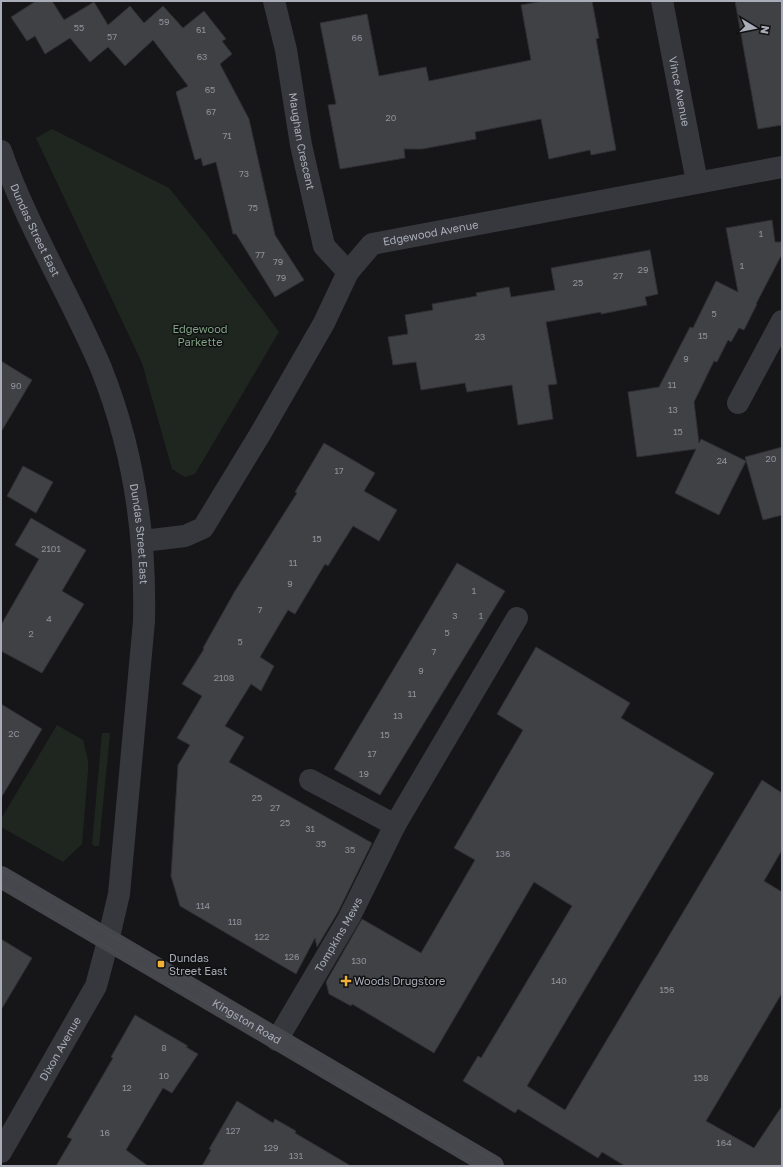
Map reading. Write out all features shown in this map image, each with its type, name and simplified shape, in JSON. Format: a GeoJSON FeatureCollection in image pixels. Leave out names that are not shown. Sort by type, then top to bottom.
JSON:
{"type":"FeatureCollection","features":[{"type":"Feature","properties":{"kind":"main road","name":"Kingston Road"},"geometry":{"type":"LineString","coordinates":[[1,877],[492,1166]]}},
{"type":"Feature","properties":{"kind":"street","name":"Maughan Crescent"},"geometry":{"type":"LineString","coordinates":[[274,1],[286,50],[301,145],[324,246],[348,272]]}},
{"type":"Feature","properties":{"kind":"street","name":"Vince Avenue"},"geometry":{"type":"LineString","coordinates":[[662,1],[697,182]]}},
{"type":"Feature","properties":{"kind":"street","name":"Dundas Street East"},"geometry":{"type":"LineString","coordinates":[[1,151],[17,192],[103,375],[115,409],[128,456],[143,541],[145,581],[144,621],[118,894],[108,941]]}},
{"type":"Feature","properties":{"kind":"street","name":"Edgewood Avenue"},"geometry":{"type":"LineString","coordinates":[[143,541],[185,536],[203,528],[259,436],[324,322],[348,272],[372,244],[782,166]]}},
{"type":"Feature","properties":{"kind":"street"},"geometry":{"type":"LineString","coordinates":[[738,403],[782,321]]}},
{"type":"Feature","properties":{"kind":"street","name":"Tompkins Mews"},"geometry":{"type":"LineString","coordinates":[[277,1040],[349,918],[395,825],[516,618]]}},
{"type":"Feature","properties":{"kind":"street"},"geometry":{"type":"LineString","coordinates":[[310,780],[395,825]]}},
{"type":"Feature","properties":{"kind":"street","name":"Dixon Avenue"},"geometry":{"type":"LineString","coordinates":[[1,1152],[96,986],[108,941]]}},
{"type":"Feature","properties":{"kind":"green space","name":"Edgewood Parkette"},"geometry":{"type":"Polygon","coordinates":[[[52,129],[169,188],[207,235],[279,332],[195,474],[185,477],[172,469],[142,363],[36,138],[52,129]]]}},
{"type":"Feature","properties":{"kind":"green space"},"geometry":{"type":"Polygon","coordinates":[[[57,725],[83,740],[88,760],[82,844],[63,862],[1,827],[1,819],[57,725]]]}},
{"type":"Feature","properties":{"kind":"green space"},"geometry":{"type":"Polygon","coordinates":[[[102,733],[110,733],[99,846],[94,846],[92,844],[102,733]]]}},
{"type":"Feature","properties":{"kind":"building"},"geometry":{"type":"Polygon","coordinates":[[[36,1],[52,1],[64,20],[94,2],[108,25],[130,6],[144,23],[163,6],[183,28],[204,11],[226,39],[222,41],[232,54],[220,64],[249,119],[275,235],[304,280],[275,297],[236,234],[233,234],[216,162],[203,166],[201,158],[195,160],[176,92],[188,86],[153,40],[125,66],[108,47],[90,62],[70,38],[45,54],[35,36],[27,41],[11,17],[36,1]]]}},
{"type":"Feature","properties":{"kind":"building"},"geometry":{"type":"Polygon","coordinates":[[[543,1],[592,1],[599,38],[596,39],[616,150],[591,155],[590,150],[549,159],[541,119],[475,132],[476,139],[422,149],[404,149],[405,158],[340,169],[328,105],[336,104],[320,23],[367,14],[379,76],[426,67],[429,81],[531,60],[521,5],[543,1]]]}},
{"type":"Feature","properties":{"kind":"building"},"geometry":{"type":"Polygon","coordinates":[[[735,1],[782,1],[782,125],[758,129],[735,1]]]}},
{"type":"Feature","properties":{"kind":"building"},"geometry":{"type":"Polygon","coordinates":[[[772,220],[775,242],[782,242],[782,254],[744,330],[739,328],[731,342],[728,340],[717,362],[714,361],[694,402],[699,443],[701,439],[746,461],[719,515],[675,493],[696,449],[637,457],[628,392],[659,387],[690,327],[693,328],[716,281],[738,292],[726,228],[772,220]]]}},
{"type":"Feature","properties":{"kind":"building"},"geometry":{"type":"Polygon","coordinates":[[[650,250],[658,294],[645,297],[647,305],[601,314],[601,312],[546,322],[557,384],[548,385],[553,419],[518,425],[512,385],[467,392],[465,383],[421,390],[416,362],[393,365],[388,337],[408,334],[405,315],[433,310],[432,304],[477,296],[476,293],[509,287],[511,297],[555,290],[551,268],[650,250]]]}},
{"type":"Feature","properties":{"kind":"building"},"geometry":{"type":"Polygon","coordinates":[[[1,361],[32,380],[1,432],[1,361]]]}},
{"type":"Feature","properties":{"kind":"building"},"geometry":{"type":"Polygon","coordinates":[[[324,443],[375,473],[364,491],[397,510],[379,541],[353,526],[328,566],[325,564],[295,614],[288,610],[260,657],[274,666],[261,691],[251,684],[225,726],[244,737],[229,762],[372,843],[338,912],[317,947],[315,938],[296,974],[180,906],[171,876],[178,765],[190,745],[177,738],[202,696],[182,684],[204,649],[203,648],[235,591],[297,493],[295,492],[324,443]]]}},
{"type":"Feature","properties":{"kind":"building"},"geometry":{"type":"Polygon","coordinates":[[[782,447],[782,515],[763,520],[745,457],[782,447]]]}},
{"type":"Feature","properties":{"kind":"building"},"geometry":{"type":"Polygon","coordinates":[[[23,466],[53,482],[36,513],[7,496],[23,466]]]}},
{"type":"Feature","properties":{"kind":"building"},"geometry":{"type":"Polygon","coordinates":[[[31,518],[86,550],[62,591],[84,604],[42,673],[1,651],[1,625],[39,559],[15,545],[31,518]]]}},
{"type":"Feature","properties":{"kind":"building"},"geometry":{"type":"Polygon","coordinates":[[[457,563],[505,591],[380,795],[334,769],[457,563]]]}},
{"type":"Feature","properties":{"kind":"building"},"geometry":{"type":"Polygon","coordinates":[[[536,647],[630,703],[621,718],[714,773],[527,1086],[565,1110],[762,780],[782,793],[782,850],[764,881],[782,892],[782,993],[706,1121],[754,1148],[782,1106],[782,1166],[625,1166],[602,1152],[598,1158],[518,1109],[515,1113],[463,1081],[478,1056],[481,1058],[572,906],[534,882],[434,1053],[352,1004],[351,1006],[329,994],[326,982],[362,919],[421,953],[475,860],[454,848],[523,730],[497,714],[536,647]]]}},
{"type":"Feature","properties":{"kind":"building"},"geometry":{"type":"Polygon","coordinates":[[[1,704],[42,729],[1,798],[1,704]]]}},
{"type":"Feature","properties":{"kind":"building"},"geometry":{"type":"Polygon","coordinates":[[[1,939],[32,958],[1,1010],[1,939]]]}},
{"type":"Feature","properties":{"kind":"building"},"geometry":{"type":"Polygon","coordinates":[[[135,1015],[188,1046],[186,1047],[198,1054],[172,1093],[163,1088],[126,1150],[148,1166],[56,1166],[72,1139],[67,1137],[113,1058],[111,1057],[135,1015]]]}},
{"type":"Feature","properties":{"kind":"building"},"geometry":{"type":"Polygon","coordinates":[[[237,1101],[273,1123],[275,1119],[296,1131],[295,1133],[351,1166],[202,1166],[211,1150],[209,1149],[237,1101]]]}},
{"type":"Feature","properties":{"kind":"tram line"},"geometry":{"type":"LineString","coordinates":[[1,870],[504,1166]]}},
{"type":"Feature","properties":{"kind":"tram line"},"geometry":{"type":"LineString","coordinates":[[1,885],[480,1166]]}},
{"type":"Feature","properties":{"kind":"place","name":"Dundas Street East"},"geometry":{"type":"Point","coordinates":[161,964]}},
{"type":"Feature","properties":{"kind":"place","name":"Woods Drugstore"},"geometry":{"type":"Point","coordinates":[346,981]}}]}
